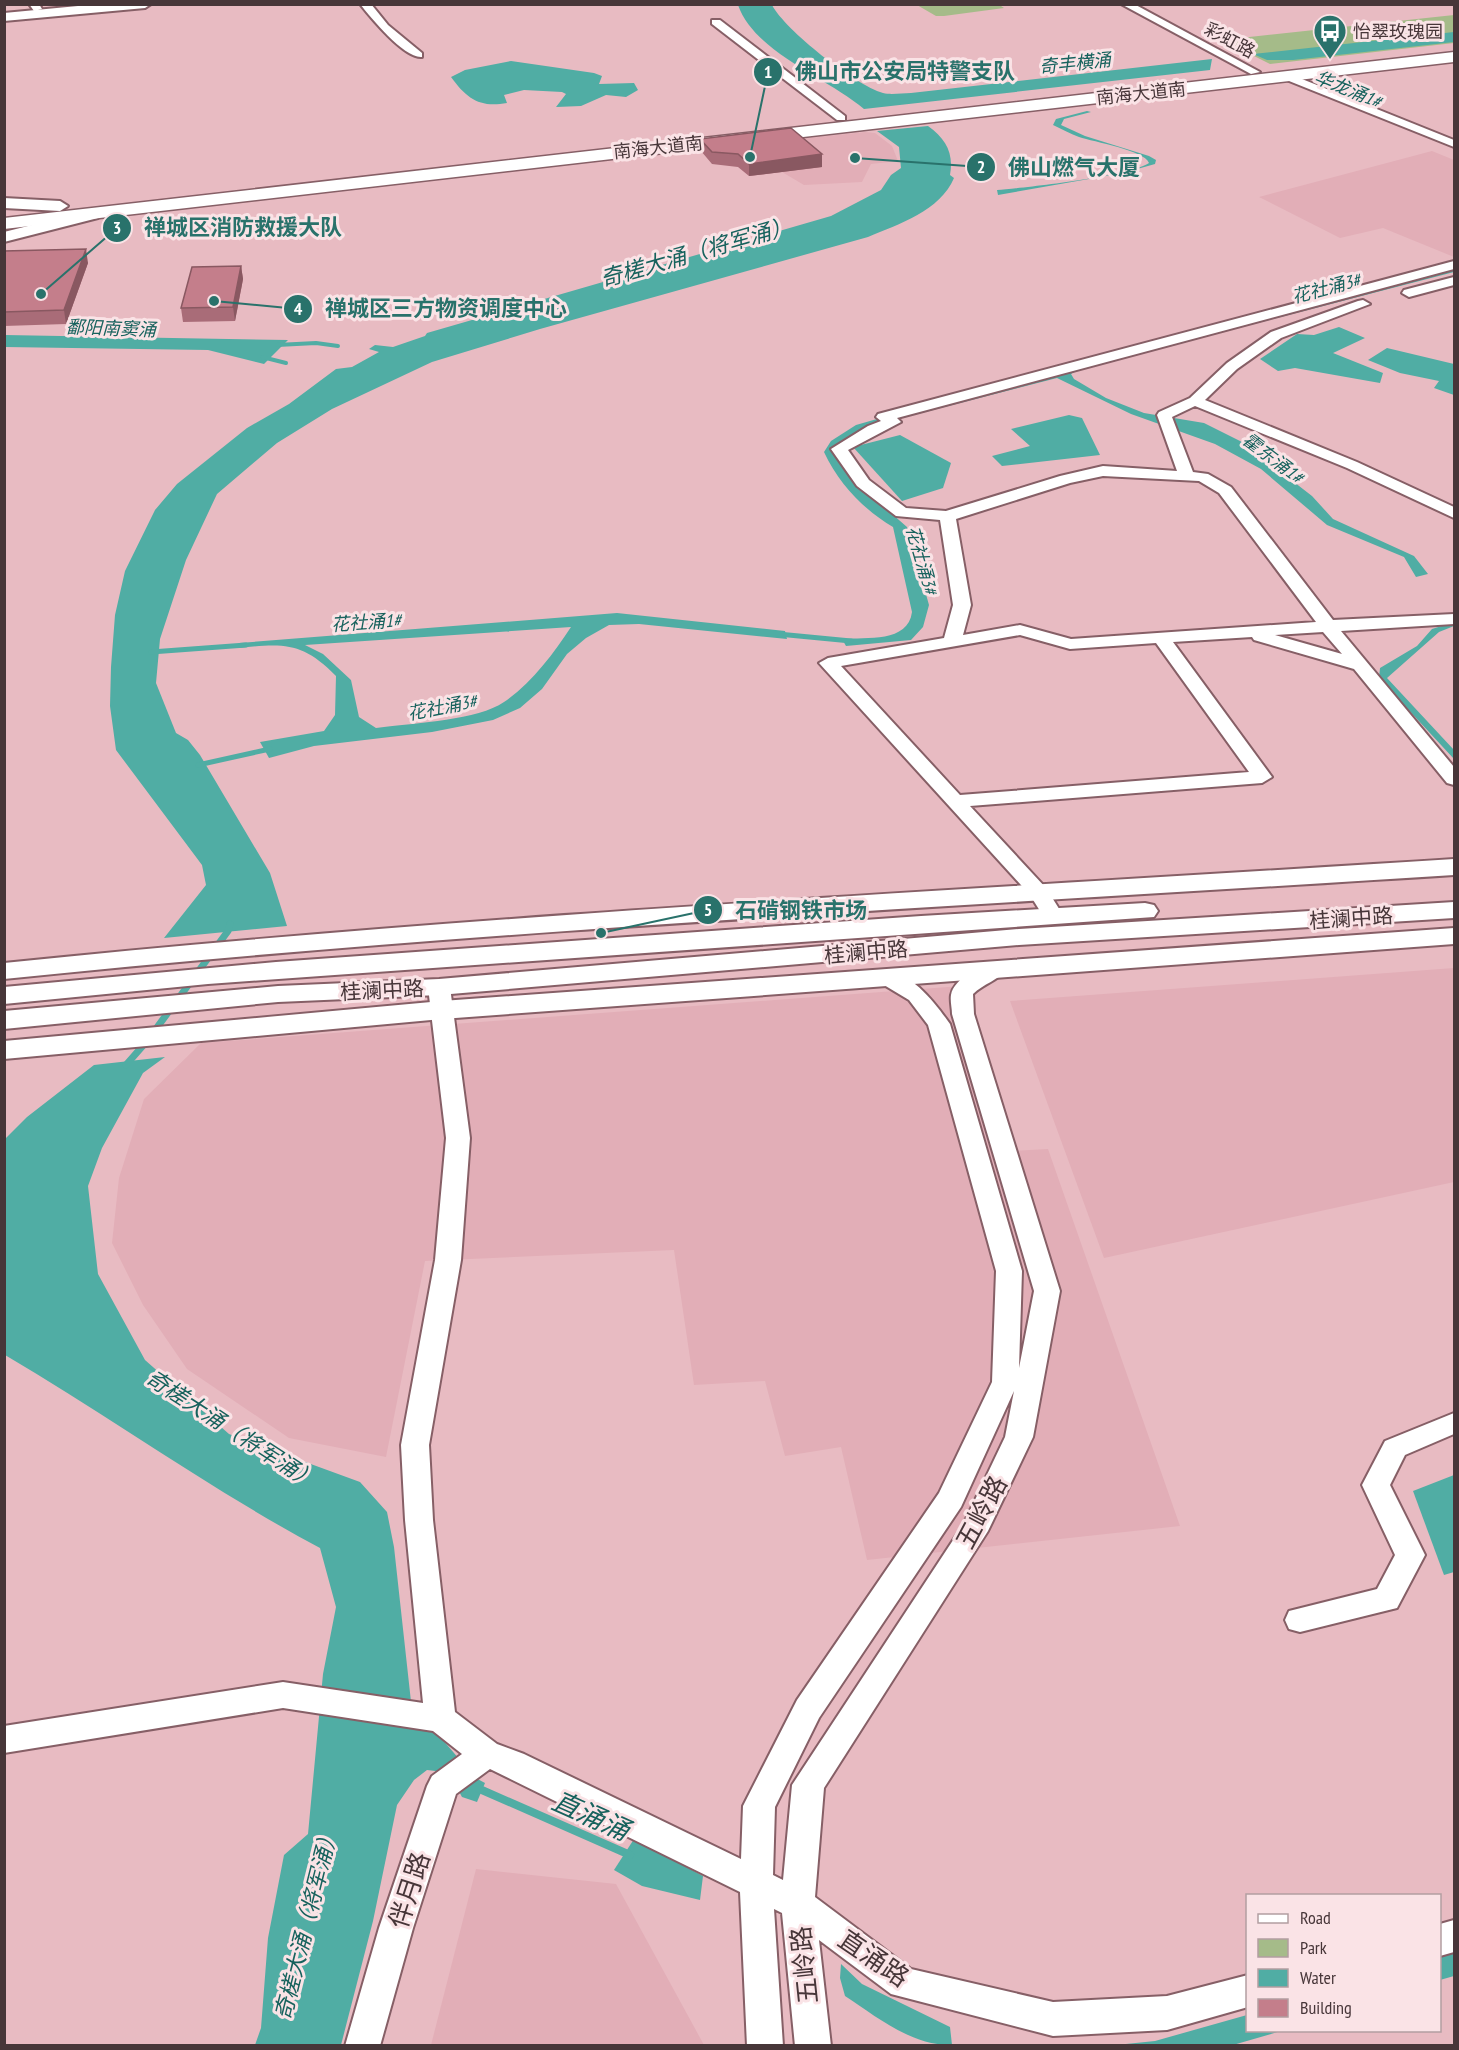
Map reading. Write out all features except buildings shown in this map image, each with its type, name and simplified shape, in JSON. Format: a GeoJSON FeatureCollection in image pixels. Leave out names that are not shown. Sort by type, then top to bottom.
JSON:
{"type":"FeatureCollection","features":[{"type":"Feature","properties":{"kind":"highway","name":"南海大道南"},"geometry":{"type":"LineString","coordinates":[[950,110],[1256,69],[1455,48]]}},
{"type":"Feature","properties":{"kind":"highway","name":"南海大道南"},"geometry":{"type":"LineString","coordinates":[[4,224],[950,110],[1287,77],[1455,57]]}},
{"type":"Feature","properties":{"kind":"highway","name":"南海大道南"},"geometry":{"type":"LineString","coordinates":[[4,212],[846,122]]}},
{"type":"Feature","properties":{"kind":"main road"},"geometry":{"type":"LineString","coordinates":[[4,12],[35,7],[89,4]]}},
{"type":"Feature","properties":{"kind":"main road"},"geometry":{"type":"LineString","coordinates":[[4,17],[145,4]]}},
{"type":"Feature","properties":{"kind":"main road"},"geometry":{"type":"LineString","coordinates":[[4,203],[60,206]]}},
{"type":"Feature","properties":{"kind":"main road"},"geometry":{"type":"LineString","coordinates":[[4,237],[103,212]]}},
{"type":"Feature","properties":{"kind":"main road"},"geometry":{"type":"LineString","coordinates":[[4,971],[155,954],[295,942],[1046,903],[1455,867]]}},
{"type":"Feature","properties":{"kind":"main road","name":"桂澜中路"},"geometry":{"type":"LineString","coordinates":[[281,981],[436,960],[1046,903],[1246,907],[1455,892]]}},
{"type":"Feature","properties":{"kind":"main road","name":"桂澜中路"},"geometry":{"type":"LineString","coordinates":[[281,981],[440,999],[560,977],[1019,937],[1455,910]]}},
{"type":"Feature","properties":{"kind":"main road"},"geometry":{"type":"LineString","coordinates":[[1051,965],[1152,941],[1230,934],[1256,924]]}},
{"type":"Feature","properties":{"kind":"main road"},"geometry":{"type":"LineString","coordinates":[[4,1050],[254,1029],[440,999],[738,988],[1455,936]]}},
{"type":"Feature","properties":{"kind":"main road"},"geometry":{"type":"LineString","coordinates":[[560,977],[625,979],[738,988]]}},
{"type":"Feature","properties":{"kind":"main road"},"geometry":{"type":"LineString","coordinates":[[4,996],[94,984],[281,981]]}},
{"type":"Feature","properties":{"kind":"main road"},"geometry":{"type":"LineString","coordinates":[[4,1020],[281,981]]}},
{"type":"Feature","properties":{"kind":"street"},"geometry":{"type":"LineString","coordinates":[[365,4],[384,27],[418,55]]}},
{"type":"Feature","properties":{"kind":"street","name":"彩虹路"},"geometry":{"type":"LineString","coordinates":[[1126,4],[1256,69]]}},
{"type":"Feature","properties":{"kind":"street","name":"彩虹路"},"geometry":{"type":"LineString","coordinates":[[1139,4],[1231,56]]}},
{"type":"Feature","properties":{"kind":"street"},"geometry":{"type":"LineString","coordinates":[[716,22],[846,122]]}},
{"type":"Feature","properties":{"kind":"street"},"geometry":{"type":"LineString","coordinates":[[1287,77],[1455,144]]}},
{"type":"Feature","properties":{"kind":"street"},"geometry":{"type":"LineString","coordinates":[[1455,265],[887,419],[894,422],[873,429],[839,449],[863,483],[902,513],[947,516],[1066,479],[1103,471],[1202,477],[1225,490],[1328,626],[1455,779]]}},
{"type":"Feature","properties":{"kind":"street"},"geometry":{"type":"LineString","coordinates":[[1399,295],[1455,281]]}},
{"type":"Feature","properties":{"kind":"street"},"geometry":{"type":"LineString","coordinates":[[1187,476],[1166,422],[1195,400],[1232,366],[1276,335],[1344,309],[1377,301]]}},
{"type":"Feature","properties":{"kind":"street"},"geometry":{"type":"LineString","coordinates":[[1195,400],[1352,465],[1455,513]]}},
{"type":"Feature","properties":{"kind":"street"},"geometry":{"type":"LineString","coordinates":[[947,516],[962,605],[952,641]]}},
{"type":"Feature","properties":{"kind":"street"},"geometry":{"type":"LineString","coordinates":[[1046,903],[828,663],[1020,630],[1071,644],[1455,619]]}},
{"type":"Feature","properties":{"kind":"street"},"geometry":{"type":"LineString","coordinates":[[1244,632],[1360,665]]}},
{"type":"Feature","properties":{"kind":"street"},"geometry":{"type":"LineString","coordinates":[[955,801],[1262,777],[1161,638]]}},
{"type":"Feature","properties":{"kind":"street","name":"五岭路"},"geometry":{"type":"LineString","coordinates":[[813,2046],[798,1904],[808,1785],[974,1531],[1019,1437],[1047,1291],[963,1014],[962,993],[974,980],[996,969]]}},
{"type":"Feature","properties":{"kind":"street","name":"五岭路"},"geometry":{"type":"LineString","coordinates":[[765,2046],[756,1886],[759,1806],[808,1709],[951,1499],[1005,1382],[1009,1272],[939,1024],[917,995],[887,977]]}},
{"type":"Feature","properties":{"kind":"street"},"geometry":{"type":"LineString","coordinates":[[4,1740],[283,1695],[440,1719],[420,1520],[415,1445],[448,1260],[458,1138],[440,999]]}},
{"type":"Feature","properties":{"kind":"street"},"geometry":{"type":"LineString","coordinates":[[939,1024],[947,1017],[956,1017],[969,1032]]}},
{"type":"Feature","properties":{"kind":"street"},"geometry":{"type":"LineString","coordinates":[[1300,1620],[1387,1599],[1410,1555],[1376,1485],[1395,1448],[1455,1423]]}},
{"type":"Feature","properties":{"kind":"street","name":"直涌路"},"geometry":{"type":"LineString","coordinates":[[440,1719],[486,1754],[513,1764],[756,1886],[798,1904],[903,1983],[1053,2019],[1167,2013],[1246,1992]]}},
{"type":"Feature","properties":{"kind":"street","name":"伴月路"},"geometry":{"type":"LineString","coordinates":[[362,2046],[396,1928],[443,1786],[486,1754]]}},
{"type":"Feature","properties":{"kind":"shaded area"},"geometry":{"type":"Polygon","coordinates":[[[865,132],[875,133],[892,146],[898,161],[871,164],[862,182],[804,185],[782,172],[821,167],[790,140],[865,132]]]}},
{"type":"Feature","properties":{"kind":"shaded area"},"geometry":{"type":"Polygon","coordinates":[[[1432,151],[1454,160],[1454,257],[1383,228],[1340,238],[1259,197],[1432,151]]]}},
{"type":"Feature","properties":{"kind":"shaded area"},"geometry":{"type":"Polygon","coordinates":[[[1454,968],[1454,1182],[1104,1258],[1010,1001],[1454,968]]]}},
{"type":"Feature","properties":{"kind":"shaded area"},"geometry":{"type":"Polygon","coordinates":[[[961,986],[1012,1151],[1048,1149],[1180,1526],[867,1560],[841,1447],[785,1456],[765,1381],[694,1385],[674,1250],[425,1261],[386,1457],[289,1438],[187,1369],[143,1305],[112,1243],[119,1178],[144,1099],[201,1043],[961,986]]]}},
{"type":"Feature","properties":{"kind":"shaded area"},"geometry":{"type":"Polygon","coordinates":[[[476,1869],[616,1884],[704,2045],[431,2045],[476,1869]]]}},
{"type":"Feature","properties":{"kind":"green space"},"geometry":{"type":"Polygon","coordinates":[[[998,4],[1004,8],[944,16],[936,16],[917,5],[998,4]]]}},
{"type":"Feature","properties":{"kind":"green space"},"geometry":{"type":"Polygon","coordinates":[[[1454,15],[1454,43],[1270,64],[1222,40],[1454,15]]]}},
{"type":"Feature","properties":{"kind":"water"},"geometry":{"type":"Polygon","coordinates":[[[738,5],[772,5],[779,16],[805,42],[856,79],[886,94],[1212,59],[1210,70],[864,109],[776,51],[747,22],[738,5]]]}},
{"type":"Feature","properties":{"kind":"water"},"geometry":{"type":"Polygon","coordinates":[[[1454,32],[1454,42],[1293,60],[1267,60],[1253,54],[1454,32]]]}},
{"type":"Feature","properties":{"kind":"water"},"geometry":{"type":"Polygon","coordinates":[[[511,61],[594,73],[602,76],[599,84],[634,83],[638,90],[626,97],[606,95],[581,106],[556,107],[566,94],[524,90],[504,95],[507,103],[489,104],[469,96],[451,77],[465,70],[511,61]]]}},
{"type":"Feature","properties":{"kind":"water"},"geometry":{"type":"Polygon","coordinates":[[[1091,112],[1064,119],[1061,125],[1085,136],[1149,156],[1156,160],[1155,164],[1123,173],[998,195],[997,190],[1100,177],[1149,163],[1145,158],[1129,150],[1079,137],[1053,125],[1056,119],[1091,112]]]}},
{"type":"Feature","properties":{"kind":"water"},"geometry":{"type":"Polygon","coordinates":[[[928,126],[940,136],[950,153],[950,175],[954,178],[939,199],[917,215],[868,237],[540,329],[432,362],[332,409],[277,443],[217,494],[186,560],[160,639],[156,683],[176,733],[188,740],[200,755],[270,873],[287,926],[164,938],[206,885],[202,865],[116,750],[110,706],[111,667],[115,615],[125,571],[155,510],[177,484],[247,428],[289,404],[336,369],[352,367],[379,352],[369,349],[375,345],[393,347],[425,336],[427,333],[831,216],[881,190],[891,175],[901,168],[899,147],[877,131],[928,126]]]}},
{"type":"Feature","properties":{"kind":"water"},"geometry":{"type":"Polygon","coordinates":[[[1454,267],[1454,272],[1080,369],[1071,374],[1074,379],[1106,398],[1144,413],[1204,423],[1242,442],[1312,496],[1333,519],[1414,556],[1428,574],[1416,577],[1404,557],[1327,525],[1261,469],[1215,444],[1131,414],[1057,378],[871,426],[842,443],[840,460],[852,479],[907,527],[929,605],[923,627],[911,640],[846,646],[842,639],[874,638],[895,634],[909,622],[912,612],[893,527],[853,495],[837,475],[824,452],[831,441],[856,425],[968,393],[1454,267]]]}},
{"type":"Feature","properties":{"kind":"water"},"geometry":{"type":"Polygon","coordinates":[[[1339,327],[1365,338],[1333,353],[1383,373],[1380,383],[1295,368],[1278,371],[1260,359],[1297,334],[1314,335],[1339,327]]]}},
{"type":"Feature","properties":{"kind":"water"},"geometry":{"type":"Polygon","coordinates":[[[5,335],[288,340],[264,364],[208,350],[5,347],[5,335]]]}},
{"type":"Feature","properties":{"kind":"water"},"geometry":{"type":"Polygon","coordinates":[[[1387,348],[1454,364],[1454,395],[1434,388],[1439,381],[1400,373],[1368,360],[1387,348]]]}},
{"type":"Feature","properties":{"kind":"water"},"geometry":{"type":"Polygon","coordinates":[[[1069,415],[1082,418],[1100,455],[1002,466],[992,456],[1030,446],[1011,429],[1069,415]]]}},
{"type":"Feature","properties":{"kind":"water"},"geometry":{"type":"Polygon","coordinates":[[[900,435],[951,463],[943,488],[902,501],[853,447],[900,435]]]}},
{"type":"Feature","properties":{"kind":"water"},"geometry":{"type":"Polygon","coordinates":[[[617,613],[785,631],[787,639],[639,624],[609,625],[586,638],[567,654],[542,689],[520,708],[493,720],[432,732],[314,746],[269,758],[260,742],[324,731],[335,715],[336,676],[313,657],[292,647],[268,645],[239,648],[239,643],[617,613]],[[571,627],[305,645],[323,654],[351,680],[359,717],[376,728],[446,720],[493,708],[524,686],[571,627]]]}},
{"type":"Feature","properties":{"kind":"water"},"geometry":{"type":"Polygon","coordinates":[[[1454,622],[1454,626],[1439,632],[1387,678],[1454,750],[1454,759],[1379,678],[1380,668],[1417,646],[1432,629],[1454,622]]]}},
{"type":"Feature","properties":{"kind":"water"},"geometry":{"type":"Polygon","coordinates":[[[165,1057],[143,1073],[102,1148],[88,1186],[98,1274],[145,1360],[229,1434],[360,1482],[387,1512],[394,1547],[414,1729],[436,1732],[460,1760],[444,1772],[427,1770],[414,1780],[397,1805],[373,1921],[341,2045],[255,2045],[261,2028],[268,1938],[284,1855],[308,1834],[323,1674],[336,1607],[320,1548],[200,1478],[5,1355],[5,1139],[27,1117],[94,1065],[165,1057]]]}},
{"type":"Feature","properties":{"kind":"water"},"geometry":{"type":"Polygon","coordinates":[[[1454,1475],[1454,1572],[1444,1575],[1413,1491],[1454,1475]]]}},
{"type":"Feature","properties":{"kind":"water"},"geometry":{"type":"Polygon","coordinates":[[[472,1776],[485,1783],[477,1802],[462,1797],[456,1786],[472,1776]]]}},
{"type":"Feature","properties":{"kind":"water"},"geometry":{"type":"Polygon","coordinates":[[[634,1839],[703,1876],[700,1900],[642,1886],[614,1870],[634,1839]]]}},
{"type":"Feature","properties":{"kind":"water"},"geometry":{"type":"Polygon","coordinates":[[[1454,1951],[1454,1976],[1441,1980],[1441,1956],[1454,1951]]]}},
{"type":"Feature","properties":{"kind":"water"},"geometry":{"type":"Polygon","coordinates":[[[841,1964],[862,1984],[950,2027],[952,2045],[923,2041],[895,2029],[845,1996],[840,1978],[841,1964]]]}},
{"type":"Feature","properties":{"kind":"water"},"geometry":{"type":"Polygon","coordinates":[[[1246,2015],[1246,2032],[1278,2032],[1233,2045],[1116,2045],[1155,2041],[1246,2015]]]}},
{"type":"Feature","properties":{"kind":"waterway","name":"鄱阳南窦涌"},"geometry":{"type":"LineString","coordinates":[[277,345],[316,343],[338,346]]}},
{"type":"Feature","properties":{"kind":"waterway","name":"鄱阳南窦涌"},"geometry":{"type":"LineString","coordinates":[[262,357],[286,363]]}},
{"type":"Feature","properties":{"kind":"waterway","name":"花社涌3#"},"geometry":{"type":"LineString","coordinates":[[778,634],[851,641]]}},
{"type":"Feature","properties":{"kind":"waterway","name":"花社涌1#"},"geometry":{"type":"LineString","coordinates":[[151,652],[246,645]]}},
{"type":"Feature","properties":{"kind":"waterway","name":"花社涌3#"},"geometry":{"type":"LineString","coordinates":[[198,765],[270,749]]}},
{"type":"Feature","properties":{"kind":"waterway","name":"奇槎大涌（将军涌）"},"geometry":{"type":"LineString","coordinates":[[178,999],[228,931],[230,924]]}},
{"type":"Feature","properties":{"kind":"waterway","name":"奇槎大涌（将军涌）"},"geometry":{"type":"LineString","coordinates":[[153,1033],[172,1007]]}},
{"type":"Feature","properties":{"kind":"waterway","name":"奇槎大涌（将军涌）"},"geometry":{"type":"LineString","coordinates":[[126,1065],[147,1041]]}},
{"type":"Feature","properties":{"kind":"waterway","name":"直涌涌"},"geometry":{"type":"LineString","coordinates":[[475,1787],[630,1855]]}},
{"type":"Feature","properties":{"kind":"place","name":"怡翠玫瑰园"},"geometry":{"type":"Point","coordinates":[1330,60]}},
{"type":"Feature","properties":{"kind":"place","name":"佛山市公安局特警支队"},"geometry":{"type":"Point","coordinates":[750,157]}},
{"type":"Feature","properties":{"kind":"place","name":"佛山燃气大厦"},"geometry":{"type":"Point","coordinates":[855,158]}},
{"type":"Feature","properties":{"kind":"place","name":"禅城区消防救援大队"},"geometry":{"type":"Point","coordinates":[41,294]}},
{"type":"Feature","properties":{"kind":"place","name":"禅城区三方物资调度中心"},"geometry":{"type":"Point","coordinates":[214,301]}},
{"type":"Feature","properties":{"kind":"place","name":"石𬒔钢铁市场"},"geometry":{"type":"Point","coordinates":[601,933]}},
{"type":"Feature","properties":{"kind":"water label","name":"奇丰横涌"},"geometry":{"type":"Point","coordinates":[1075,63]}},
{"type":"Feature","properties":{"kind":"water label","name":"华龙涌1#"},"geometry":{"type":"Point","coordinates":[1348,89]}},
{"type":"Feature","properties":{"kind":"water label","name":"霍东涌1#"},"geometry":{"type":"Point","coordinates":[1273,458]}}]}
